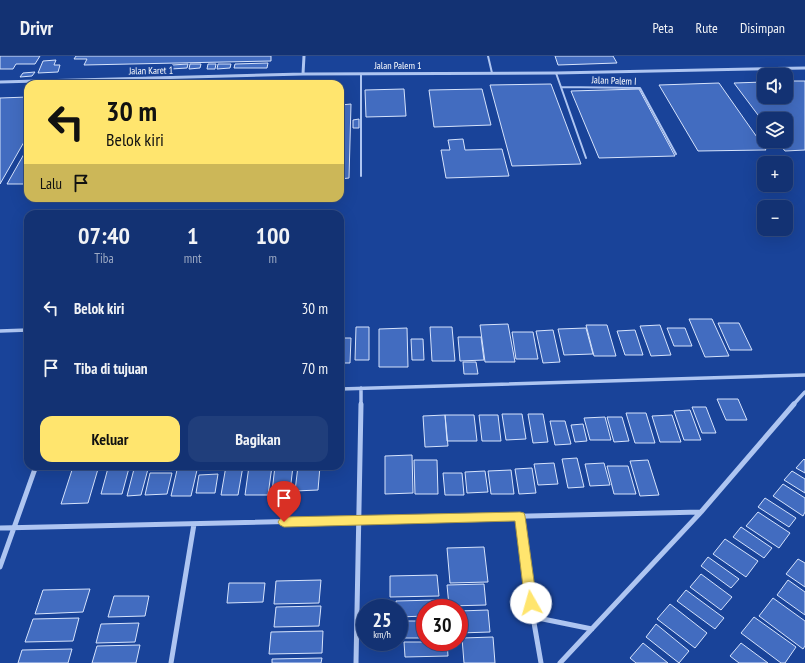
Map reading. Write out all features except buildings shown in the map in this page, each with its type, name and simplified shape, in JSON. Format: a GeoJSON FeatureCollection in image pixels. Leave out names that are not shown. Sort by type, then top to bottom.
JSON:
{"type":"FeatureCollection","features":[{"type":"Feature","properties":{"kind":"street"},"geometry":{"type":"LineString","coordinates":[[303,74],[304,56]]}},
{"type":"Feature","properties":{"kind":"street","name":"Jalan Palem 1"},"geometry":{"type":"LineString","coordinates":[[303,74],[556,73],[805,68]]}},
{"type":"Feature","properties":{"kind":"street","name":"Jalan Karet 1"},"geometry":{"type":"LineString","coordinates":[[76,80],[303,74]]}},
{"type":"Feature","properties":{"kind":"street","name":"Jalan Karet 1"},"geometry":{"type":"LineString","coordinates":[[0,82],[24,81]]}},
{"type":"Feature","properties":{"kind":"street"},"geometry":{"type":"LineString","coordinates":[[0,331],[24,330]]}},
{"type":"Feature","properties":{"kind":"street"},"geometry":{"type":"LineString","coordinates":[[344,389],[805,375]]}},
{"type":"Feature","properties":{"kind":"street"},"geometry":{"type":"LineString","coordinates":[[356,663],[361,388]]}},
{"type":"Feature","properties":{"kind":"street"},"geometry":{"type":"LineString","coordinates":[[560,663],[701,512],[805,392]]}},
{"type":"Feature","properties":{"kind":"street"},"geometry":{"type":"LineString","coordinates":[[0,567],[35,470]]}},
{"type":"Feature","properties":{"kind":"street"},"geometry":{"type":"LineString","coordinates":[[0,528],[701,512]]}},
{"type":"Feature","properties":{"kind":"street"},"geometry":{"type":"LineString","coordinates":[[520,516],[533,617],[541,663]]}},
{"type":"Feature","properties":{"kind":"street"},"geometry":{"type":"LineString","coordinates":[[171,663],[194,524]]}},
{"type":"Feature","properties":{"kind":"street"},"geometry":{"type":"LineString","coordinates":[[533,617],[592,629]]}},
{"type":"Feature","properties":{"kind":"lane"},"geometry":{"type":"LineString","coordinates":[[488,56],[492,73]]}},
{"type":"Feature","properties":{"kind":"lane"},"geometry":{"type":"LineString","coordinates":[[556,73],[586,158]]}},
{"type":"Feature","properties":{"kind":"lane"},"geometry":{"type":"LineString","coordinates":[[361,74],[361,176]]}},
{"type":"Feature","properties":{"kind":"lane","name":"Jalan Palem I"},"geometry":{"type":"LineString","coordinates":[[561,87],[640,88],[676,154]]}},
{"type":"Feature","properties":{"kind":"route"},"geometry":{"type":"LineString","coordinates":[[284,522],[520,516],[531,603]]}}]}
